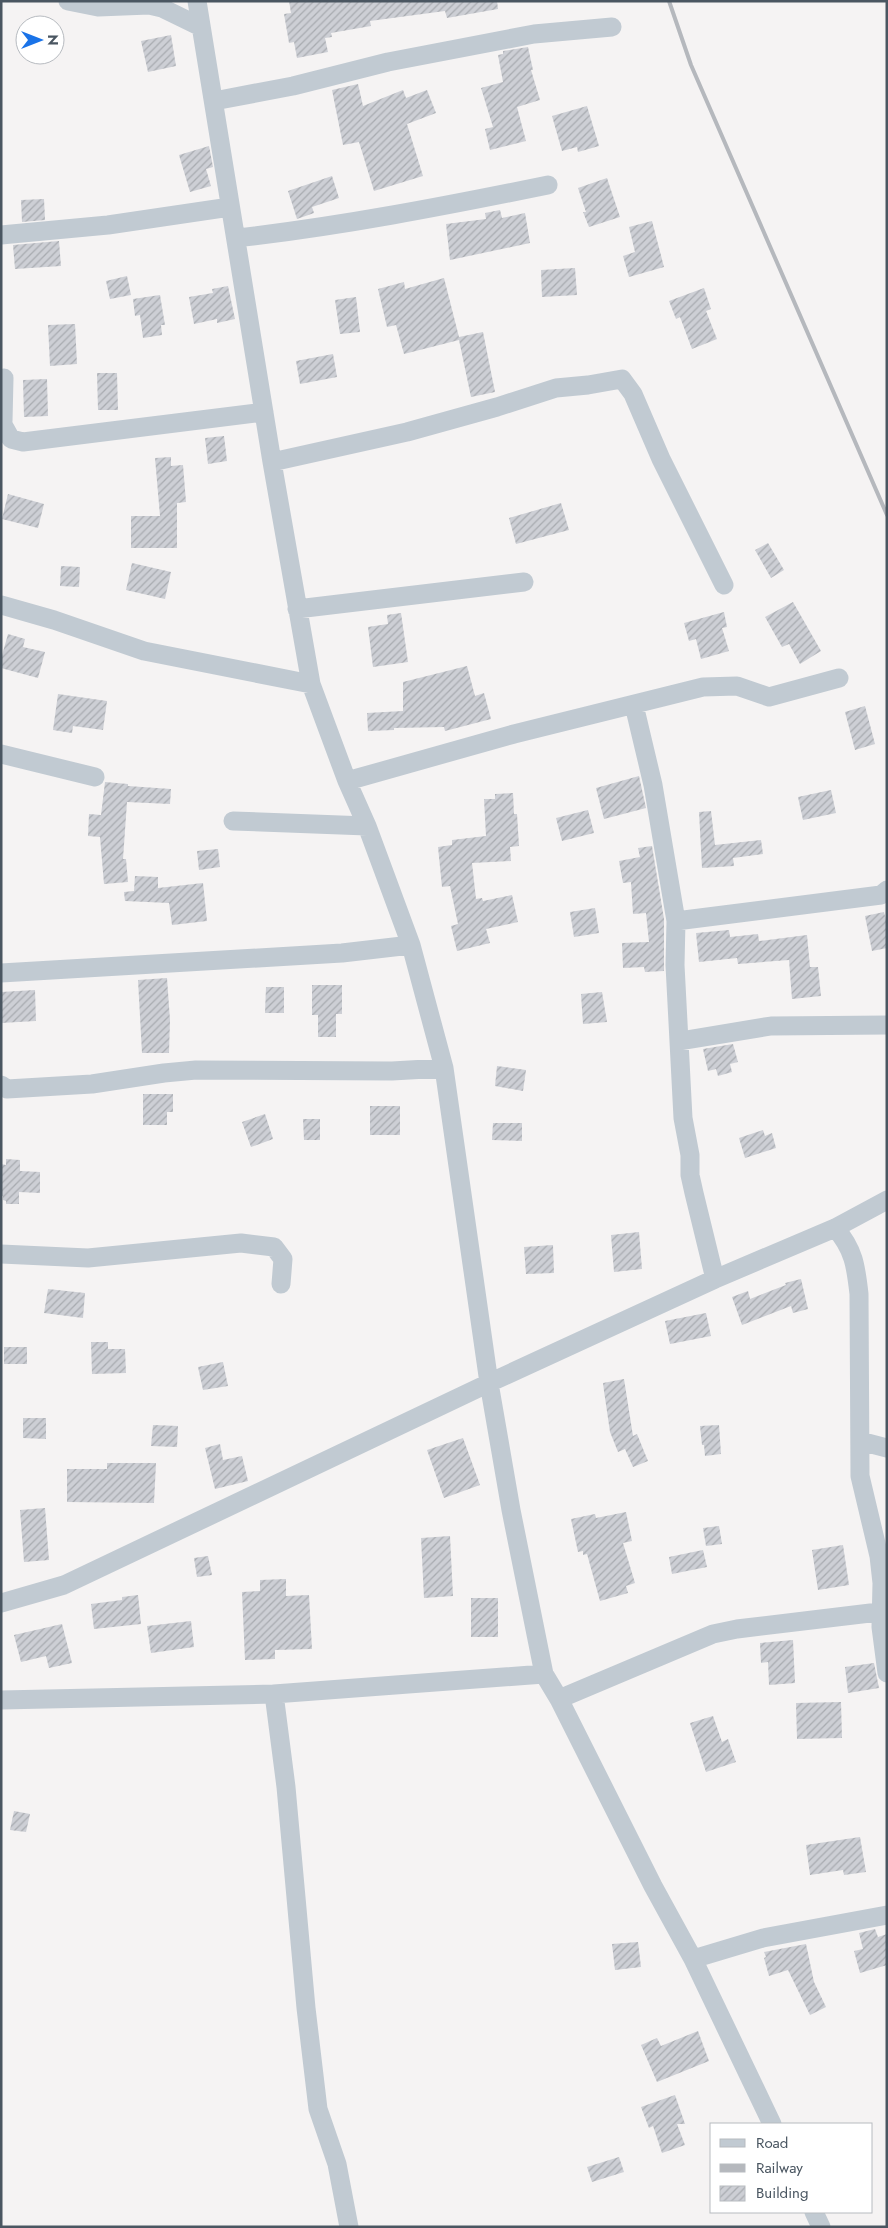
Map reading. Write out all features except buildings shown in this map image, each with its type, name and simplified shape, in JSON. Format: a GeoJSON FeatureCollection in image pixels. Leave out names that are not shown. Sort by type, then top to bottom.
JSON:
{"type":"FeatureCollection","features":[{"type":"Feature","properties":{"kind":"street"},"geometry":{"type":"LineString","coordinates":[[68,1],[98,7],[149,5],[162,8],[201,26]]}},
{"type":"Feature","properties":{"kind":"street"},"geometry":{"type":"LineString","coordinates":[[197,1],[272,462],[311,684],[411,945],[444,1068],[489,1383],[510,1510],[544,1674],[559,1699],[652,1886],[693,1959],[772,2123]]}},
{"type":"Feature","properties":{"kind":"street"},"geometry":{"type":"LineString","coordinates":[[214,101],[293,86],[388,62],[525,36],[612,27]]}},
{"type":"Feature","properties":{"kind":"street"},"geometry":{"type":"LineString","coordinates":[[237,238],[355,222],[548,185]]}},
{"type":"Feature","properties":{"kind":"street"},"geometry":{"type":"LineString","coordinates":[[1,235],[108,225],[230,207]]}},
{"type":"Feature","properties":{"kind":"street"},"geometry":{"type":"LineString","coordinates":[[4,378],[2,421],[11,439],[23,442],[264,412]]}},
{"type":"Feature","properties":{"kind":"street"},"geometry":{"type":"LineString","coordinates":[[272,462],[407,432],[497,408],[547,390],[588,386],[622,379],[634,394],[661,459],[724,585]]}},
{"type":"Feature","properties":{"kind":"street"},"geometry":{"type":"LineString","coordinates":[[298,609],[524,582]]}},
{"type":"Feature","properties":{"kind":"street"},"geometry":{"type":"LineString","coordinates":[[1,605],[54,620],[144,652],[311,684]]}},
{"type":"Feature","properties":{"kind":"street"},"geometry":{"type":"LineString","coordinates":[[347,782],[514,734],[634,706],[703,687],[737,686],[769,697],[840,678]]}},
{"type":"Feature","properties":{"kind":"street"},"geometry":{"type":"LineString","coordinates":[[634,706],[652,785],[676,921],[675,965],[683,1118],[690,1155],[690,1175],[715,1279]]}},
{"type":"Feature","properties":{"kind":"street"},"geometry":{"type":"LineString","coordinates":[[1,754],[95,777]]}},
{"type":"Feature","properties":{"kind":"street"},"geometry":{"type":"LineString","coordinates":[[233,821],[367,826]]}},
{"type":"Feature","properties":{"kind":"street"},"geometry":{"type":"LineString","coordinates":[[676,921],[881,895],[887,890]]}},
{"type":"Feature","properties":{"kind":"street"},"geometry":{"type":"LineString","coordinates":[[1,973],[342,953],[411,945]]}},
{"type":"Feature","properties":{"kind":"street"},"geometry":{"type":"LineString","coordinates":[[680,1041],[771,1026],[887,1025]]}},
{"type":"Feature","properties":{"kind":"street"},"geometry":{"type":"LineString","coordinates":[[1,1086],[7,1089],[92,1084],[196,1070],[392,1071],[444,1068]]}},
{"type":"Feature","properties":{"kind":"street"},"geometry":{"type":"LineString","coordinates":[[1,1603],[64,1585],[489,1383],[541,1361],[715,1279],[835,1228],[887,1200]]}},
{"type":"Feature","properties":{"kind":"street"},"geometry":{"type":"LineString","coordinates":[[835,1228],[851,1250],[856,1268],[860,1476],[879,1556],[884,1611],[881,1627],[887,1673]]}},
{"type":"Feature","properties":{"kind":"street"},"geometry":{"type":"LineString","coordinates":[[1,1254],[88,1258],[241,1243],[274,1247],[283,1259],[281,1284]]}},
{"type":"Feature","properties":{"kind":"street"},"geometry":{"type":"LineString","coordinates":[[860,1441],[887,1448]]}},
{"type":"Feature","properties":{"kind":"street"},"geometry":{"type":"LineString","coordinates":[[559,1699],[713,1634],[737,1629],[884,1611]]}},
{"type":"Feature","properties":{"kind":"street"},"geometry":{"type":"LineString","coordinates":[[1,1700],[274,1694],[544,1674]]}},
{"type":"Feature","properties":{"kind":"street"},"geometry":{"type":"LineString","coordinates":[[274,1694],[286,1787],[306,2008],[318,2109],[336,2164],[349,2227]]}},
{"type":"Feature","properties":{"kind":"street"},"geometry":{"type":"LineString","coordinates":[[693,1959],[763,1938],[887,1915]]}},
{"type":"Feature","properties":{"kind":"street"},"geometry":{"type":"LineString","coordinates":[[814,2213],[821,2227]]}},
{"type":"Feature","properties":{"kind":"railway"},"geometry":{"type":"LineString","coordinates":[[669,1],[691,65],[887,515]]}}]}
